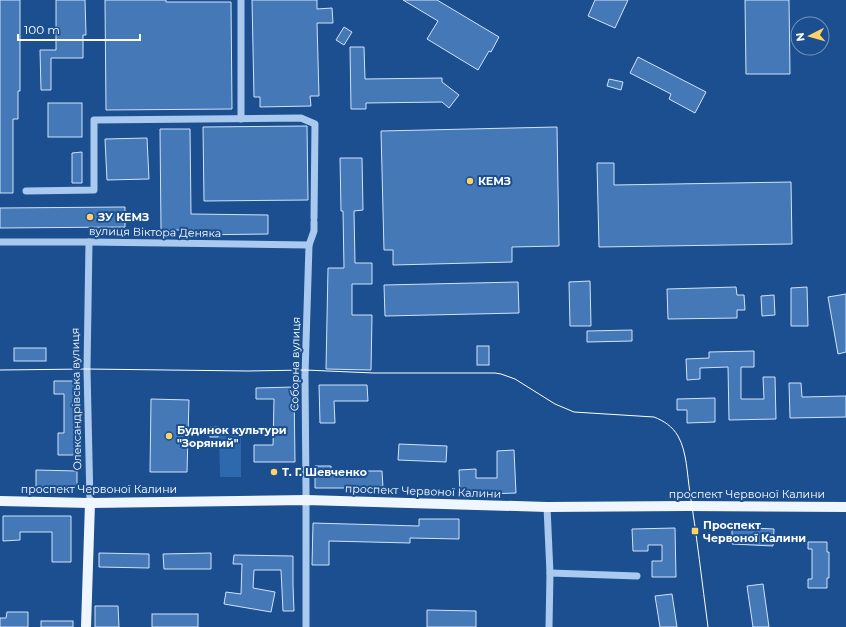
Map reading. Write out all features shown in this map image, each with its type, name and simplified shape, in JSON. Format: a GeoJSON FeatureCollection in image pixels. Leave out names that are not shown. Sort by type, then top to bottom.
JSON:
{"type":"FeatureCollection","features":[{"type":"Feature","properties":{"kind":"main road","name":"проспект Червоної Калини"},"geometry":{"type":"LineString","coordinates":[[0,500],[90,503],[306,500],[547,507],[846,507]]}},
{"type":"Feature","properties":{"kind":"main road","name":"Олександрівська вулиця"},"geometry":{"type":"LineString","coordinates":[[86,627],[90,503]]}},
{"type":"Feature","properties":{"kind":"street"},"geometry":{"type":"LineString","coordinates":[[26,191],[94,190],[94,120],[241,119],[241,0]]}},
{"type":"Feature","properties":{"kind":"street","name":"Соборна вулиця"},"geometry":{"type":"LineString","coordinates":[[241,119],[301,118],[316,124],[314,230],[309,245],[305,375],[306,627]]}},
{"type":"Feature","properties":{"kind":"street","name":"вулиця Віктора Деняка"},"geometry":{"type":"LineString","coordinates":[[0,242],[309,245]]}},
{"type":"Feature","properties":{"kind":"street","name":"Олександрівська вулиця"},"geometry":{"type":"LineString","coordinates":[[89,242],[87,369],[90,503]]}},
{"type":"Feature","properties":{"kind":"street"},"geometry":{"type":"LineString","coordinates":[[547,507],[550,573],[549,627]]}},
{"type":"Feature","properties":{"kind":"street"},"geometry":{"type":"LineString","coordinates":[[550,573],[637,576]]}},
{"type":"Feature","properties":{"kind":"shaded area"},"geometry":{"type":"Polygon","coordinates":[[[219,435],[241,435],[241,477],[220,477],[219,435]]]}},
{"type":"Feature","properties":{"kind":"building"},"geometry":{"type":"Polygon","coordinates":[[[0,0],[20,0],[20,91],[18,91],[18,119],[13,119],[13,193],[0,193],[0,0]]]}},
{"type":"Feature","properties":{"kind":"building"},"geometry":{"type":"Polygon","coordinates":[[[56,0],[85,0],[86,35],[83,35],[83,58],[51,58],[51,90],[41,90],[40,50],[56,50],[56,0]]]}},
{"type":"Feature","properties":{"kind":"building"},"geometry":{"type":"Polygon","coordinates":[[[105,0],[231,2],[232,109],[106,110],[105,0]]]}},
{"type":"Feature","properties":{"kind":"building"},"geometry":{"type":"Polygon","coordinates":[[[252,0],[317,0],[317,9],[332,8],[333,23],[317,23],[319,96],[310,96],[311,106],[260,107],[260,97],[254,97],[252,0]]]}},
{"type":"Feature","properties":{"kind":"building"},"geometry":{"type":"Polygon","coordinates":[[[403,0],[437,0],[499,37],[491,52],[489,51],[478,70],[427,39],[438,21],[403,0]]]}},
{"type":"Feature","properties":{"kind":"building"},"geometry":{"type":"Polygon","coordinates":[[[595,0],[628,0],[615,28],[588,16],[595,0]]]}},
{"type":"Feature","properties":{"kind":"building"},"geometry":{"type":"Polygon","coordinates":[[[745,0],[789,0],[790,74],[746,74],[745,0]]]}},
{"type":"Feature","properties":{"kind":"building"},"geometry":{"type":"Polygon","coordinates":[[[344,27],[352,32],[344,45],[336,40],[344,27]]]}},
{"type":"Feature","properties":{"kind":"building"},"geometry":{"type":"Polygon","coordinates":[[[350,47],[364,47],[365,79],[442,78],[442,82],[459,95],[449,108],[442,102],[366,103],[366,109],[351,109],[350,47]]]}},
{"type":"Feature","properties":{"kind":"building"},"geometry":{"type":"Polygon","coordinates":[[[638,57],[706,92],[695,113],[669,99],[671,94],[630,73],[638,57]]]}},
{"type":"Feature","properties":{"kind":"building"},"geometry":{"type":"Polygon","coordinates":[[[609,79],[623,82],[621,90],[607,86],[609,79]]]}},
{"type":"Feature","properties":{"kind":"building"},"geometry":{"type":"Polygon","coordinates":[[[48,103],[82,103],[82,137],[48,137],[48,103]]]}},
{"type":"Feature","properties":{"kind":"building"},"geometry":{"type":"Polygon","coordinates":[[[307,126],[308,200],[204,201],[203,127],[307,126]]]}},
{"type":"Feature","properties":{"kind":"building","name":"КЕМЗ"},"geometry":{"type":"Polygon","coordinates":[[[557,127],[559,246],[512,247],[512,262],[393,265],[393,250],[384,250],[381,131],[557,127]]]}},
{"type":"Feature","properties":{"kind":"building"},"geometry":{"type":"Polygon","coordinates":[[[160,129],[190,129],[191,214],[268,215],[268,234],[194,235],[194,230],[161,230],[160,129]]]}},
{"type":"Feature","properties":{"kind":"building"},"geometry":{"type":"Polygon","coordinates":[[[147,138],[149,179],[107,180],[105,139],[147,138]]]}},
{"type":"Feature","properties":{"kind":"building"},"geometry":{"type":"Polygon","coordinates":[[[82,152],[82,183],[72,183],[72,153],[82,152]]]}},
{"type":"Feature","properties":{"kind":"building"},"geometry":{"type":"Polygon","coordinates":[[[340,158],[362,158],[363,210],[354,211],[355,263],[372,263],[372,284],[352,284],[352,315],[372,315],[371,370],[326,369],[328,268],[344,268],[340,158]]]}},
{"type":"Feature","properties":{"kind":"building"},"geometry":{"type":"Polygon","coordinates":[[[597,163],[614,163],[614,185],[791,182],[792,244],[599,247],[597,163]]]}},
{"type":"Feature","properties":{"kind":"building"},"geometry":{"type":"Polygon","coordinates":[[[125,207],[125,227],[0,228],[0,208],[125,207]]]}},
{"type":"Feature","properties":{"kind":"building"},"geometry":{"type":"Polygon","coordinates":[[[590,281],[591,326],[570,326],[569,282],[590,281]]]}},
{"type":"Feature","properties":{"kind":"building"},"geometry":{"type":"Polygon","coordinates":[[[518,282],[519,313],[385,316],[384,285],[518,282]]]}},
{"type":"Feature","properties":{"kind":"building"},"geometry":{"type":"Polygon","coordinates":[[[736,287],[737,295],[744,295],[745,310],[737,310],[737,318],[668,319],[667,289],[736,287]]]}},
{"type":"Feature","properties":{"kind":"building"},"geometry":{"type":"Polygon","coordinates":[[[807,287],[808,326],[791,326],[791,288],[807,287]]]}},
{"type":"Feature","properties":{"kind":"building"},"geometry":{"type":"Polygon","coordinates":[[[846,294],[846,352],[838,354],[828,297],[846,294]]]}},
{"type":"Feature","properties":{"kind":"building"},"geometry":{"type":"Polygon","coordinates":[[[774,295],[775,315],[762,316],[761,296],[774,295]]]}},
{"type":"Feature","properties":{"kind":"building"},"geometry":{"type":"Polygon","coordinates":[[[632,330],[632,341],[587,342],[587,331],[632,330]]]}},
{"type":"Feature","properties":{"kind":"building"},"geometry":{"type":"Polygon","coordinates":[[[477,346],[489,346],[489,365],[477,365],[477,346]]]}},
{"type":"Feature","properties":{"kind":"building"},"geometry":{"type":"Polygon","coordinates":[[[14,348],[46,348],[46,361],[14,361],[14,348]]]}},
{"type":"Feature","properties":{"kind":"building"},"geometry":{"type":"Polygon","coordinates":[[[754,351],[754,367],[741,367],[741,399],[764,399],[763,377],[775,377],[776,419],[729,420],[728,367],[700,368],[700,379],[687,380],[686,359],[709,358],[709,352],[754,351]]]}},
{"type":"Feature","properties":{"kind":"building"},"geometry":{"type":"Polygon","coordinates":[[[54,381],[75,381],[75,455],[58,455],[58,433],[64,433],[64,394],[54,394],[54,381]]]}},
{"type":"Feature","properties":{"kind":"building"},"geometry":{"type":"Polygon","coordinates":[[[789,383],[801,383],[802,397],[846,396],[846,417],[790,418],[789,383]]]}},
{"type":"Feature","properties":{"kind":"building"},"geometry":{"type":"Polygon","coordinates":[[[319,385],[367,385],[368,401],[334,401],[335,423],[320,423],[319,385]]]}},
{"type":"Feature","properties":{"kind":"building"},"geometry":{"type":"Polygon","coordinates":[[[294,387],[295,462],[254,462],[254,445],[273,445],[274,399],[256,399],[256,388],[294,387]]]}},
{"type":"Feature","properties":{"kind":"building"},"geometry":{"type":"Polygon","coordinates":[[[715,398],[715,422],[687,423],[687,410],[677,410],[677,399],[715,398]]]}},
{"type":"Feature","properties":{"kind":"building","name":"Будинок культури \"Зоряний\""},"geometry":{"type":"Polygon","coordinates":[[[151,399],[189,400],[187,472],[150,472],[151,399]]]}},
{"type":"Feature","properties":{"kind":"building"},"geometry":{"type":"Polygon","coordinates":[[[210,427],[218,427],[218,437],[210,437],[210,427]]]}},
{"type":"Feature","properties":{"kind":"building"},"geometry":{"type":"Polygon","coordinates":[[[399,444],[447,446],[446,462],[398,460],[399,444]]]}},
{"type":"Feature","properties":{"kind":"building"},"geometry":{"type":"Polygon","coordinates":[[[514,450],[516,493],[460,495],[459,470],[476,469],[476,478],[497,478],[497,451],[514,450]]]}},
{"type":"Feature","properties":{"kind":"building"},"geometry":{"type":"Polygon","coordinates":[[[315,466],[331,466],[331,471],[382,471],[383,488],[315,488],[315,466]]]}},
{"type":"Feature","properties":{"kind":"building"},"geometry":{"type":"Polygon","coordinates":[[[36,470],[77,471],[77,488],[36,487],[36,470]]]}},
{"type":"Feature","properties":{"kind":"building"},"geometry":{"type":"Polygon","coordinates":[[[3,516],[71,516],[71,562],[52,562],[52,532],[20,532],[20,540],[3,541],[3,516]]]}},
{"type":"Feature","properties":{"kind":"building"},"geometry":{"type":"Polygon","coordinates":[[[419,519],[459,519],[459,539],[410,538],[410,543],[329,541],[329,565],[312,565],[313,523],[419,526],[419,519]]]}},
{"type":"Feature","properties":{"kind":"building"},"geometry":{"type":"Polygon","coordinates":[[[732,527],[774,529],[773,546],[732,544],[732,527]]]}},
{"type":"Feature","properties":{"kind":"building"},"geometry":{"type":"Polygon","coordinates":[[[675,528],[676,577],[652,577],[652,561],[662,561],[662,545],[648,545],[648,551],[633,551],[632,529],[675,528]]]}},
{"type":"Feature","properties":{"kind":"building"},"geometry":{"type":"Polygon","coordinates":[[[808,542],[827,542],[827,552],[829,552],[829,578],[827,578],[827,588],[808,588],[808,579],[812,579],[812,549],[808,549],[808,542]]]}},
{"type":"Feature","properties":{"kind":"building"},"geometry":{"type":"Polygon","coordinates":[[[99,553],[149,554],[149,568],[99,567],[99,553]]]}},
{"type":"Feature","properties":{"kind":"building"},"geometry":{"type":"Polygon","coordinates":[[[211,553],[211,569],[164,569],[163,554],[211,553]]]}},
{"type":"Feature","properties":{"kind":"building"},"geometry":{"type":"Polygon","coordinates":[[[234,555],[293,556],[294,611],[283,611],[281,570],[254,570],[253,588],[275,592],[271,612],[224,604],[226,592],[241,594],[242,564],[233,564],[234,555]]]}},
{"type":"Feature","properties":{"kind":"building"},"geometry":{"type":"Polygon","coordinates":[[[763,584],[769,627],[753,627],[747,586],[763,584]]]}},
{"type":"Feature","properties":{"kind":"building"},"geometry":{"type":"Polygon","coordinates":[[[672,594],[677,627],[660,627],[655,596],[672,594]]]}},
{"type":"Feature","properties":{"kind":"building"},"geometry":{"type":"Polygon","coordinates":[[[95,606],[118,606],[119,627],[95,627],[95,606]]]}},
{"type":"Feature","properties":{"kind":"building"},"geometry":{"type":"Polygon","coordinates":[[[427,610],[476,611],[476,627],[427,627],[427,610]]]}},
{"type":"Feature","properties":{"kind":"building"},"geometry":{"type":"Polygon","coordinates":[[[7,612],[28,612],[28,627],[0,627],[0,618],[6,618],[7,612]]]}},
{"type":"Feature","properties":{"kind":"building"},"geometry":{"type":"Polygon","coordinates":[[[152,614],[198,614],[198,627],[152,627],[152,614]]]}},
{"type":"Feature","properties":{"kind":"building"},"geometry":{"type":"Polygon","coordinates":[[[41,621],[73,621],[73,627],[41,627],[41,621]]]}},
{"type":"Feature","properties":{"kind":"tram line"},"geometry":{"type":"LineString","coordinates":[[0,370],[305,370],[374,373],[495,373],[515,379],[555,404],[574,412],[654,417],[673,429],[678,436],[683,449],[708,627]]}},
{"type":"Feature","properties":{"kind":"place","name":"КЕМЗ"},"geometry":{"type":"Point","coordinates":[470,181]}},
{"type":"Feature","properties":{"kind":"place","name":"ЗУ КЕМЗ"},"geometry":{"type":"Point","coordinates":[90,217]}},
{"type":"Feature","properties":{"kind":"place","name":"Будинок культури \"Зоряний\""},"geometry":{"type":"Point","coordinates":[169,436]}},
{"type":"Feature","properties":{"kind":"place","name":"Т. Г. Шевченко"},"geometry":{"type":"Point","coordinates":[274,472]}},
{"type":"Feature","properties":{"kind":"place","name":"Проспект Червоної Калини"},"geometry":{"type":"Point","coordinates":[695,531]}}]}
